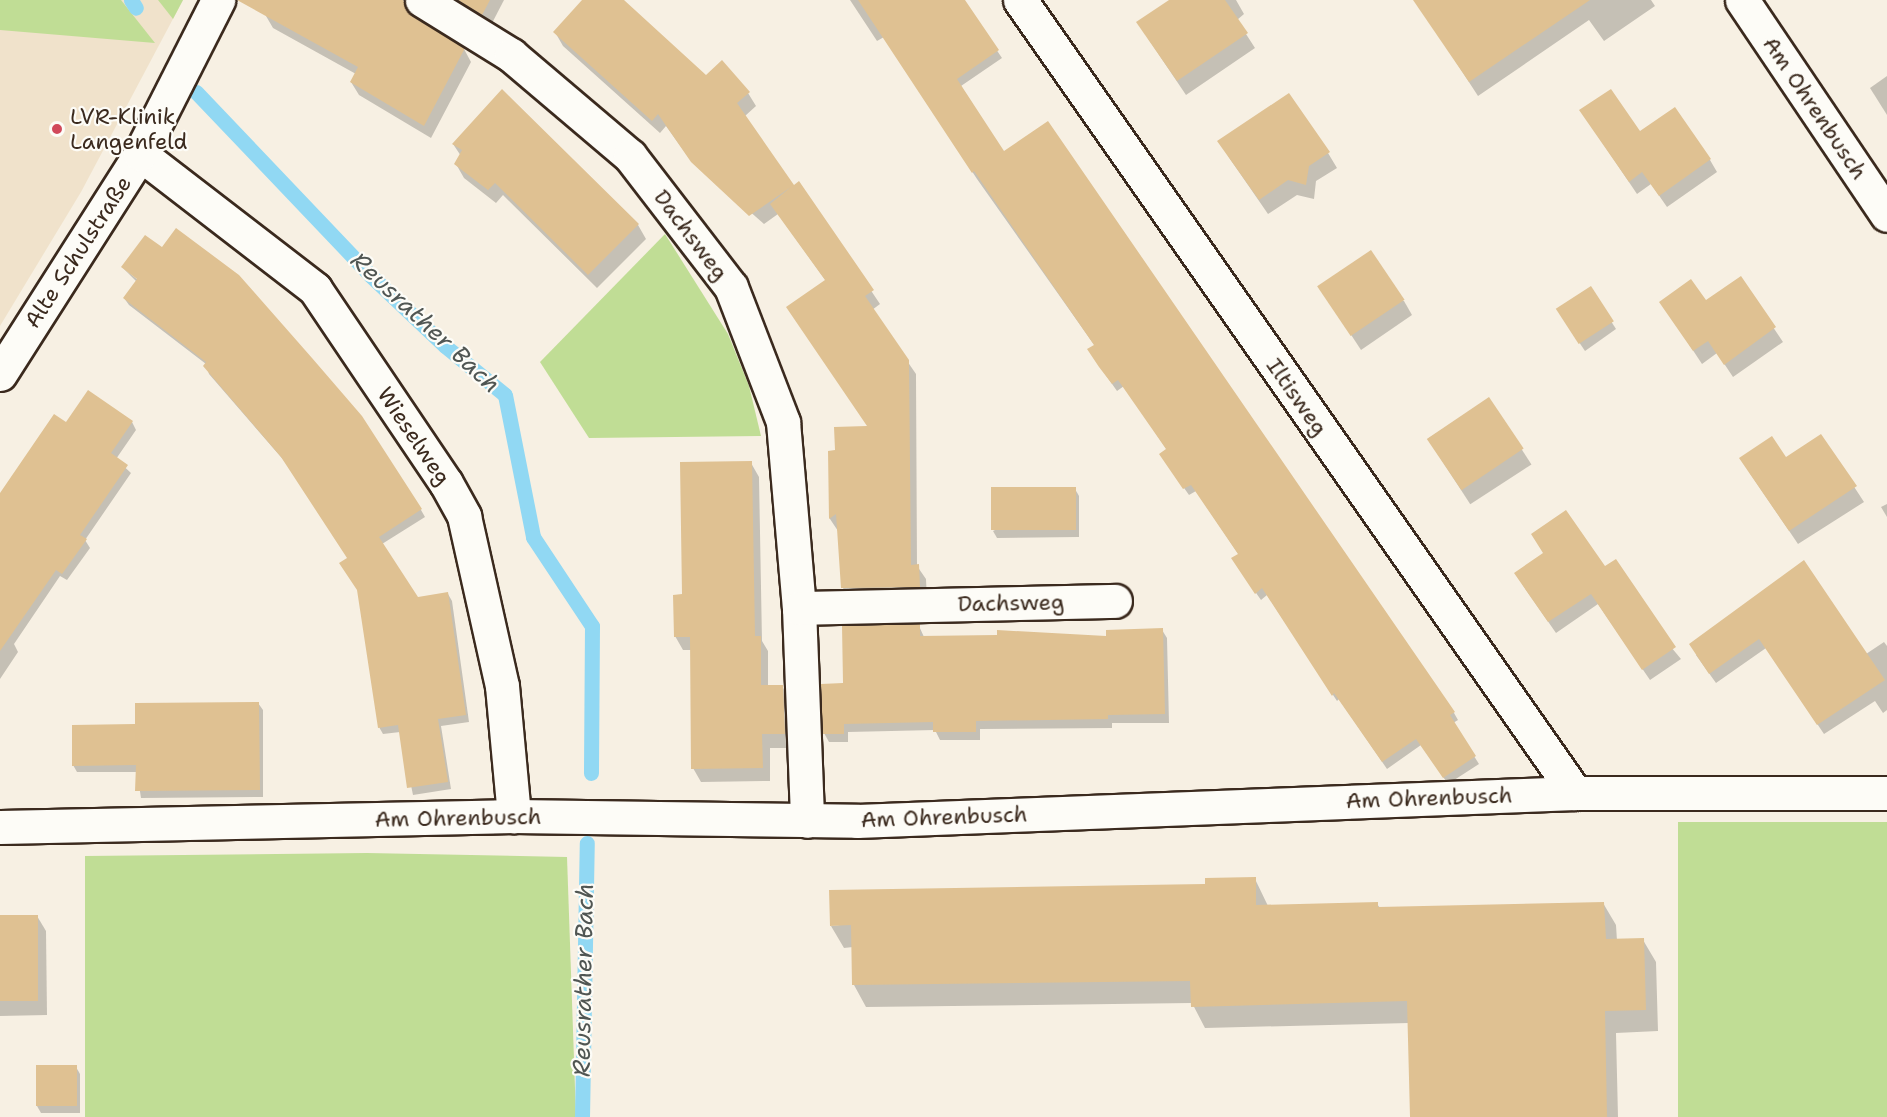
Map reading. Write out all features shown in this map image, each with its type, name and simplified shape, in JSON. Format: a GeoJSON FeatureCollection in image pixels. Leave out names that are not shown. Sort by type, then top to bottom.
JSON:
{"type":"FeatureCollection","features":[{"type":"Feature","properties":{"kind":"street","name":"Alte Schulstraße"},"geometry":{"type":"LineString","coordinates":[[0,374],[140,154],[218,0]]}},
{"type":"Feature","properties":{"kind":"street","name":"Dachsweg"},"geometry":{"type":"LineString","coordinates":[[422,0],[511,55],[630,156],[731,287],[783,422],[799,608],[807,821]]}},
{"type":"Feature","properties":{"kind":"street","name":"Iltisweg"},"geometry":{"type":"LineString","coordinates":[[1020,0],[1575,793]]}},
{"type":"Feature","properties":{"kind":"street","name":"Am Ohrenbusch"},"geometry":{"type":"LineString","coordinates":[[1742,0],[1887,215]]}},
{"type":"Feature","properties":{"kind":"street","name":"Wieselweg"},"geometry":{"type":"LineString","coordinates":[[140,154],[315,289],[446,483],[464,516],[502,686],[514,816]]}},
{"type":"Feature","properties":{"kind":"street","name":"Dachsweg"},"geometry":{"type":"LineString","coordinates":[[799,608],[1115,601]]}},
{"type":"Feature","properties":{"kind":"street","name":"Am Ohrenbusch"},"geometry":{"type":"LineString","coordinates":[[0,827],[514,816],[807,821],[1575,793],[1887,793]]}},
{"type":"Feature","properties":{"kind":"shaded area","name":"LVR-Klinik Langenfeld"},"geometry":{"type":"Polygon","coordinates":[[[0,0],[183,0],[81,192],[0,326],[0,0]]]}},
{"type":"Feature","properties":{"kind":"green space"},"geometry":{"type":"Polygon","coordinates":[[[0,0],[121,0],[155,43],[0,30],[0,0]]]}},
{"type":"Feature","properties":{"kind":"green space"},"geometry":{"type":"Polygon","coordinates":[[[158,0],[183,0],[173,19],[158,0]]]}},
{"type":"Feature","properties":{"kind":"green space"},"geometry":{"type":"Polygon","coordinates":[[[665,234],[728,334],[749,386],[761,436],[589,438],[540,362],[665,234]]]}},
{"type":"Feature","properties":{"kind":"green space"},"geometry":{"type":"Polygon","coordinates":[[[1678,822],[1887,822],[1887,1117],[1678,1117],[1678,822]]]}},
{"type":"Feature","properties":{"kind":"green space"},"geometry":{"type":"Polygon","coordinates":[[[367,853],[567,857],[576,1117],[85,1117],[85,856],[367,853]]]}},
{"type":"Feature","properties":{"kind":"building"},"geometry":{"type":"Polygon","coordinates":[[[237,0],[403,0],[412,16],[465,48],[424,126],[350,82],[358,67],[237,0]]]}},
{"type":"Feature","properties":{"kind":"building"},"geometry":{"type":"Polygon","coordinates":[[[458,0],[490,0],[482,15],[458,0]]]}},
{"type":"Feature","properties":{"kind":"building"},"geometry":{"type":"Polygon","coordinates":[[[582,0],[624,0],[706,75],[722,60],[750,92],[737,103],[794,185],[799,181],[874,290],[865,296],[909,360],[911,565],[919,564],[920,587],[841,588],[836,514],[829,519],[828,451],[835,450],[834,427],[867,426],[786,307],[825,280],[770,204],[791,187],[749,216],[691,162],[658,114],[652,121],[553,32],[582,0]]]}},
{"type":"Feature","properties":{"kind":"building"},"geometry":{"type":"Polygon","coordinates":[[[858,0],[965,0],[999,50],[957,79],[1004,151],[1048,121],[1455,712],[1450,715],[1476,756],[1443,778],[1416,739],[1382,762],[1334,693],[1332,696],[1262,588],[1255,594],[1231,558],[1238,554],[1191,485],[1183,489],[1159,454],[1166,449],[1118,380],[1112,384],[1099,367],[1087,349],[1094,345],[974,171],[972,173],[858,0]]]}},
{"type":"Feature","properties":{"kind":"building"},"geometry":{"type":"Polygon","coordinates":[[[1169,0],[1225,0],[1248,33],[1177,81],[1136,22],[1169,0]]]}},
{"type":"Feature","properties":{"kind":"building"},"geometry":{"type":"Polygon","coordinates":[[[1413,0],[1590,0],[1469,82],[1413,0]]]}},
{"type":"Feature","properties":{"kind":"building"},"geometry":{"type":"Polygon","coordinates":[[[502,89],[639,224],[588,275],[495,183],[488,190],[454,164],[462,150],[452,144],[502,89]]]}},
{"type":"Feature","properties":{"kind":"building"},"geometry":{"type":"Polygon","coordinates":[[[1611,89],[1640,131],[1675,107],[1711,159],[1659,196],[1642,172],[1629,182],[1579,110],[1611,89]]]}},
{"type":"Feature","properties":{"kind":"building"},"geometry":{"type":"Polygon","coordinates":[[[1289,93],[1330,152],[1309,166],[1306,185],[1288,180],[1259,200],[1217,141],[1289,93]]]}},
{"type":"Feature","properties":{"kind":"building"},"geometry":{"type":"Polygon","coordinates":[[[176,228],[239,275],[312,358],[362,416],[422,509],[379,537],[418,597],[448,592],[466,715],[438,719],[448,782],[407,788],[398,725],[378,728],[357,590],[339,563],[347,558],[281,457],[203,366],[206,362],[123,298],[137,279],[121,267],[145,235],[162,247],[176,228]]]}},
{"type":"Feature","properties":{"kind":"building"},"geometry":{"type":"Polygon","coordinates":[[[1371,250],[1405,300],[1351,336],[1317,286],[1371,250]]]}},
{"type":"Feature","properties":{"kind":"building"},"geometry":{"type":"Polygon","coordinates":[[[1741,276],[1776,327],[1724,365],[1708,341],[1693,351],[1659,302],[1691,279],[1706,300],[1741,276]]]}},
{"type":"Feature","properties":{"kind":"building"},"geometry":{"type":"Polygon","coordinates":[[[1591,286],[1614,321],[1579,344],[1556,309],[1591,286]]]}},
{"type":"Feature","properties":{"kind":"building"},"geometry":{"type":"Polygon","coordinates":[[[88,390],[133,421],[111,453],[128,465],[80,535],[87,539],[62,574],[56,570],[0,651],[0,493],[54,414],[66,422],[88,390]]]}},
{"type":"Feature","properties":{"kind":"building"},"geometry":{"type":"Polygon","coordinates":[[[1489,397],[1524,448],[1461,490],[1427,439],[1489,397]]]}},
{"type":"Feature","properties":{"kind":"building"},"geometry":{"type":"Polygon","coordinates":[[[1821,434],[1857,486],[1789,531],[1739,458],[1772,436],[1786,457],[1821,434]]]}},
{"type":"Feature","properties":{"kind":"building"},"geometry":{"type":"Polygon","coordinates":[[[752,461],[755,636],[761,636],[761,685],[783,685],[785,734],[762,734],[763,768],[691,769],[690,637],[674,637],[673,595],[682,594],[680,462],[752,461]]]}},
{"type":"Feature","properties":{"kind":"building"},"geometry":{"type":"Polygon","coordinates":[[[991,487],[1076,487],[1076,530],[991,530],[991,487]]]}},
{"type":"Feature","properties":{"kind":"building"},"geometry":{"type":"Polygon","coordinates":[[[1566,510],[1605,566],[1616,559],[1676,647],[1642,670],[1591,594],[1548,622],[1514,573],[1543,553],[1531,534],[1566,510]]]}},
{"type":"Feature","properties":{"kind":"building"},"geometry":{"type":"Polygon","coordinates":[[[1804,560],[1885,680],[1817,725],[1759,639],[1709,674],[1689,644],[1804,560]]]}},
{"type":"Feature","properties":{"kind":"building"},"geometry":{"type":"Polygon","coordinates":[[[920,624],[920,636],[997,635],[997,630],[1106,636],[1106,630],[1163,628],[1165,714],[1108,715],[1108,719],[976,721],[976,732],[933,732],[933,722],[844,724],[844,734],[822,734],[821,684],[843,683],[842,626],[920,624]]]}},
{"type":"Feature","properties":{"kind":"building"},"geometry":{"type":"Polygon","coordinates":[[[259,702],[260,790],[135,791],[136,765],[72,766],[72,725],[135,724],[135,703],[259,702]]]}},
{"type":"Feature","properties":{"kind":"building"},"geometry":{"type":"Polygon","coordinates":[[[1256,877],[1256,905],[1378,902],[1378,907],[1604,902],[1606,939],[1644,938],[1646,1010],[1605,1011],[1607,1117],[1410,1117],[1407,1001],[1191,1007],[1190,981],[852,985],[851,925],[830,926],[829,890],[1205,884],[1205,878],[1256,877]]]}},
{"type":"Feature","properties":{"kind":"building"},"geometry":{"type":"Polygon","coordinates":[[[0,915],[38,915],[38,1001],[0,1001],[0,915]]]}},
{"type":"Feature","properties":{"kind":"building"},"geometry":{"type":"Polygon","coordinates":[[[36,1065],[77,1065],[77,1106],[36,1106],[36,1065]]]}},
{"type":"Feature","properties":{"kind":"waterway","name":"Reusrather Bach"},"geometry":{"type":"LineString","coordinates":[[131,0],[136,8]]}},
{"type":"Feature","properties":{"kind":"waterway","name":"Reusrather Bach"},"geometry":{"type":"LineString","coordinates":[[196,92],[370,275],[445,346],[505,395],[533,537],[592,626],[591,773]]}},
{"type":"Feature","properties":{"kind":"waterway","name":"Reusrather Bach"},"geometry":{"type":"LineString","coordinates":[[582,1117],[587,843]]}},
{"type":"Feature","properties":{"kind":"place","name":"LVR-Klinik Langenfeld"},"geometry":{"type":"Point","coordinates":[57,129]}}]}
